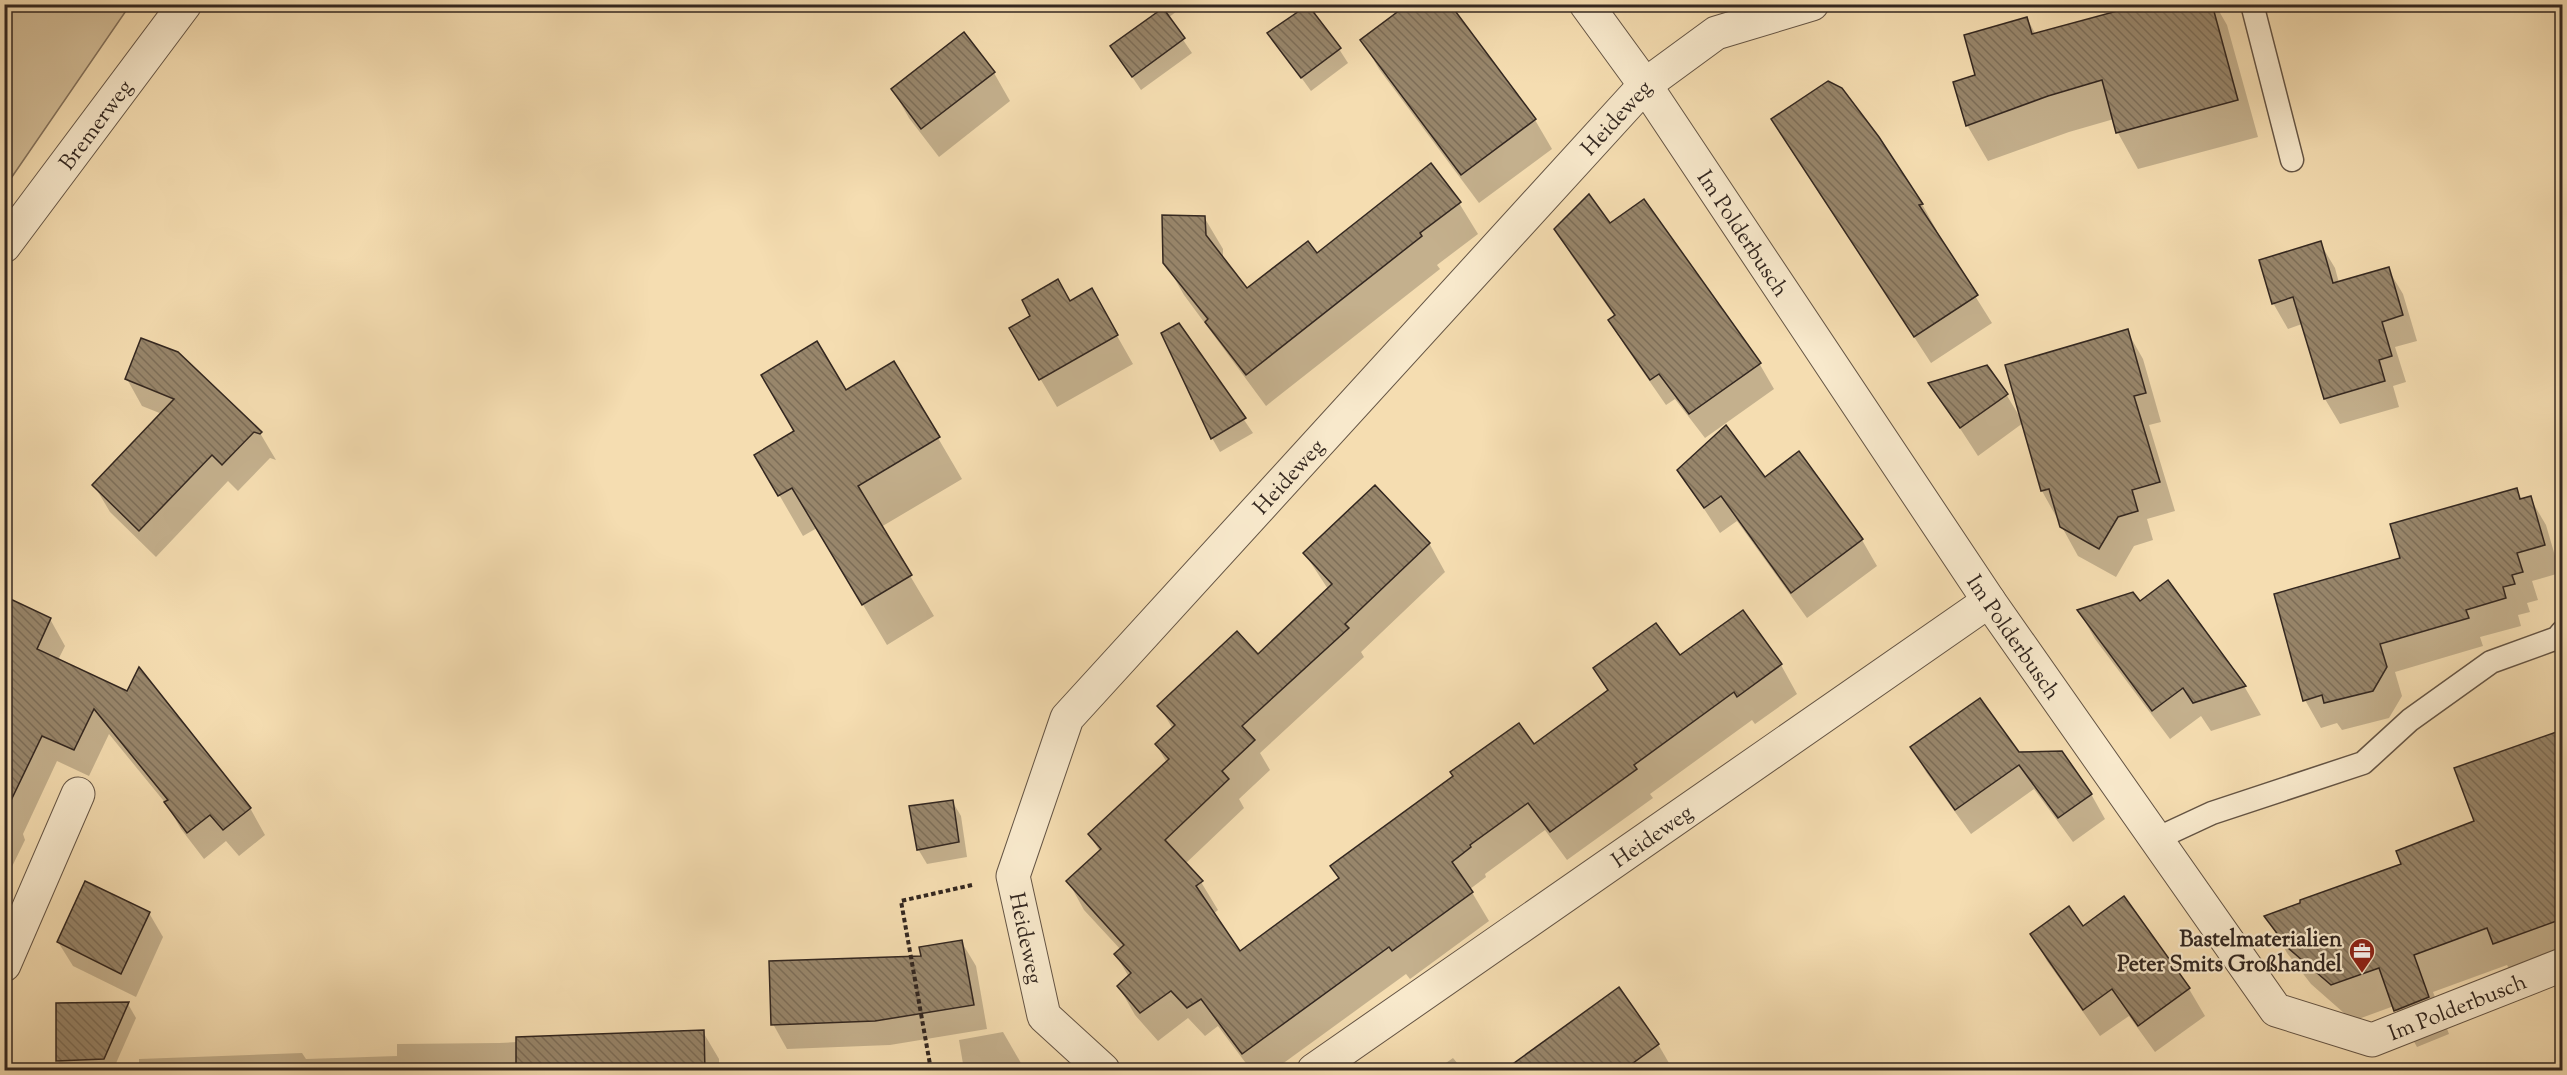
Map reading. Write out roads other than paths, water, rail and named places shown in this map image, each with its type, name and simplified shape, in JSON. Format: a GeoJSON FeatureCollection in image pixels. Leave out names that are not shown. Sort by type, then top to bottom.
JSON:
{"type":"FeatureCollection","features":[{"type":"Feature","properties":{"kind":"street","name":"Bremerweg"},"geometry":{"type":"LineString","coordinates":[[4,246],[185,4]]}},
{"type":"Feature","properties":{"kind":"street","name":"Im Polderbusch"},"geometry":{"type":"LineString","coordinates":[[1586,4],[1645,85],[1989,601],[2276,1010],[2372,1040],[2562,965]]}},
{"type":"Feature","properties":{"kind":"street","name":"Heideweg"},"geometry":{"type":"LineString","coordinates":[[1103,1071],[1044,1016],[1013,876],[1066,718],[1645,85],[1716,33],[1812,4]]}},
{"type":"Feature","properties":{"kind":"street","name":"Heideweg"},"geometry":{"type":"LineString","coordinates":[[1314,1071],[1989,601]]}},
{"type":"Feature","properties":{"kind":"street"},"geometry":{"type":"LineString","coordinates":[[4,965],[78,794]]}},
{"type":"Feature","properties":{"kind":"lane"},"geometry":{"type":"LineString","coordinates":[[2252,4],[2292,160]]}},
{"type":"Feature","properties":{"kind":"lane"},"geometry":{"type":"LineString","coordinates":[[2156,839],[2212,813],[2363,763],[2410,720],[2491,662],[2557,638],[2562,632]]}},
{"type":"Feature","properties":{"kind":"place","name":"Bastelmaterialien Peter Smits Großhandel"},"geometry":{"type":"Point","coordinates":[2362,974]}}]}
